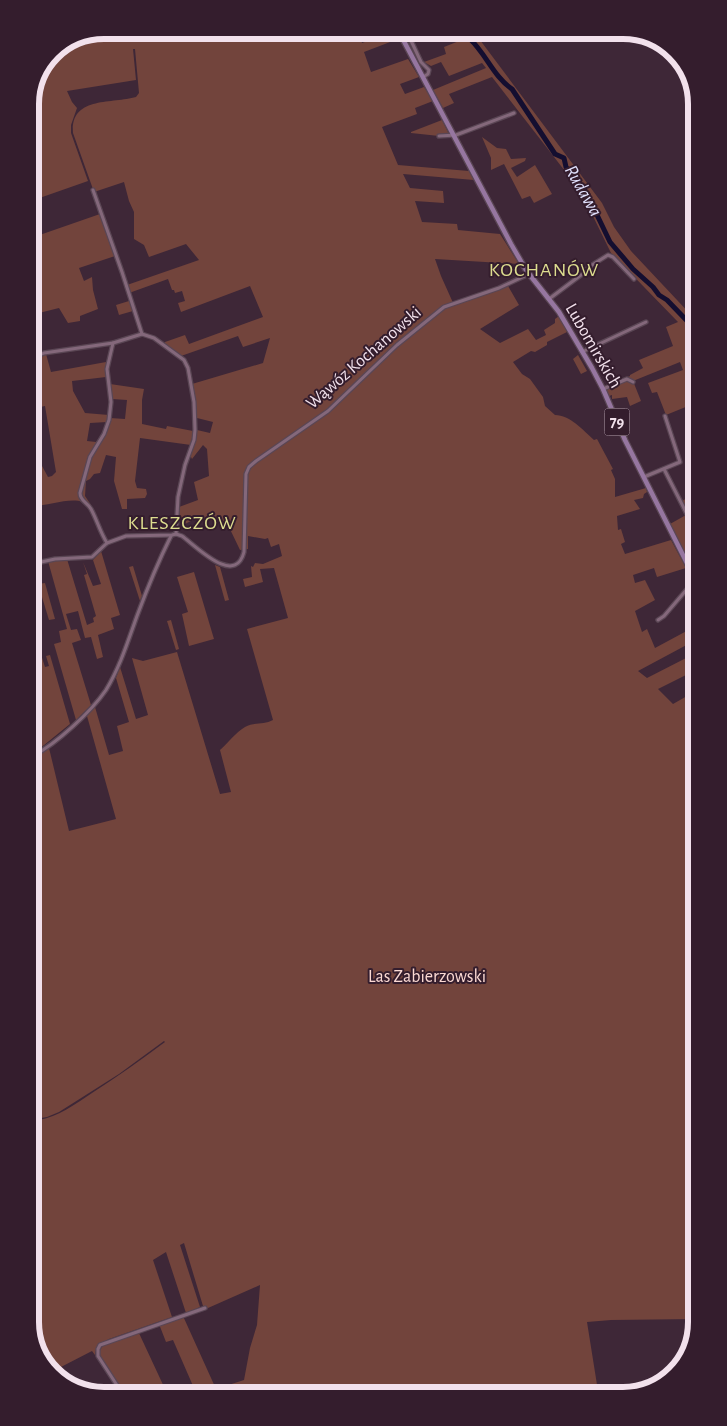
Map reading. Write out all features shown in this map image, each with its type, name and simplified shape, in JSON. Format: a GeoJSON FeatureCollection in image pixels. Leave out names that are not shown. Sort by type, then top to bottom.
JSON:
{"type":"FeatureCollection","features":[{"type":"Feature","properties":{"kind":"main road","name":"Lubomirskich"},"geometry":{"type":"LineString","coordinates":[[403,39],[505,234],[529,273],[564,318],[603,390],[687,564]]}},
{"type":"Feature","properties":{"kind":"street"},"geometry":{"type":"LineString","coordinates":[[410,39],[420,60],[430,70],[423,77]]}},
{"type":"Feature","properties":{"kind":"street"},"geometry":{"type":"LineString","coordinates":[[438,136],[454,136],[514,113]]}},
{"type":"Feature","properties":{"kind":"street"},"geometry":{"type":"LineString","coordinates":[[93,190],[142,334]]}},
{"type":"Feature","properties":{"kind":"street"},"geometry":{"type":"LineString","coordinates":[[549,299],[589,267],[608,255],[613,257],[634,279]]}},
{"type":"Feature","properties":{"kind":"street","name":"Wąwóz Kochanowski"},"geometry":{"type":"LineString","coordinates":[[176,534],[182,536],[222,565],[230,566],[236,564],[242,559],[244,552],[246,479],[249,468],[256,460],[328,411],[408,335],[444,307],[500,288],[529,273]]}},
{"type":"Feature","properties":{"kind":"street"},"geometry":{"type":"LineString","coordinates":[[582,352],[646,322]]}},
{"type":"Feature","properties":{"kind":"street"},"geometry":{"type":"LineString","coordinates":[[39,356],[113,343],[142,334],[154,338],[184,360],[188,368],[194,402],[194,440],[180,485],[176,534],[126,536],[107,543],[92,557],[55,559],[39,562]]}},
{"type":"Feature","properties":{"kind":"street"},"geometry":{"type":"LineString","coordinates":[[107,543],[91,510],[81,498],[80,493],[90,457],[104,434],[109,420],[111,402],[106,369],[113,343]]}},
{"type":"Feature","properties":{"kind":"street"},"geometry":{"type":"LineString","coordinates":[[603,390],[627,379],[633,382]]}},
{"type":"Feature","properties":{"kind":"street"},"geometry":{"type":"LineString","coordinates":[[644,477],[680,462],[666,416]]}},
{"type":"Feature","properties":{"kind":"street"},"geometry":{"type":"LineString","coordinates":[[664,469],[688,515]]}},
{"type":"Feature","properties":{"kind":"street"},"geometry":{"type":"LineString","coordinates":[[39,752],[54,742],[90,709],[105,691],[120,664],[150,579],[172,535]]}},
{"type":"Feature","properties":{"kind":"street"},"geometry":{"type":"LineString","coordinates":[[658,620],[664,616],[688,588]]}},
{"type":"Feature","properties":{"kind":"street"},"geometry":{"type":"LineString","coordinates":[[118,1387],[98,1356],[100,1344],[205,1308]]}},
{"type":"Feature","properties":{"kind":"green space","name":"Las Zabierzowski"},"geometry":{"type":"Polygon","coordinates":[[[104,39],[361,39],[362,43],[373,39],[398,39],[364,52],[371,72],[408,59],[419,77],[400,84],[405,94],[424,87],[433,101],[415,108],[417,114],[382,127],[398,165],[469,171],[474,180],[403,174],[410,188],[443,191],[444,203],[415,201],[422,222],[457,224],[458,230],[500,234],[519,264],[435,259],[454,305],[508,286],[519,305],[480,329],[500,343],[528,329],[536,340],[546,335],[544,330],[555,323],[555,319],[559,316],[567,332],[547,342],[547,345],[535,352],[531,351],[513,362],[522,374],[530,379],[543,397],[545,406],[555,415],[571,420],[594,440],[597,439],[613,469],[611,470],[615,479],[615,497],[646,488],[647,492],[643,498],[634,500],[640,509],[617,516],[618,530],[621,529],[625,542],[621,544],[625,554],[671,540],[686,568],[657,577],[654,568],[633,575],[635,583],[645,580],[655,600],[635,611],[642,632],[647,629],[655,648],[688,630],[688,644],[638,671],[647,678],[688,657],[688,674],[658,689],[673,704],[688,695],[688,1319],[587,1322],[597,1387],[222,1387],[244,1380],[250,1348],[257,1325],[260,1285],[208,1308],[203,1306],[184,1243],[180,1245],[200,1307],[186,1313],[166,1252],[153,1260],[172,1317],[109,1339],[99,1345],[95,1355],[92,1351],[59,1369],[47,1355],[40,1335],[39,1322],[39,1135],[42,1132],[39,1120],[53,1116],[73,1106],[165,1042],[59,1112],[39,1118],[39,754],[49,748],[69,831],[116,819],[87,716],[95,707],[109,755],[123,751],[117,726],[129,722],[116,678],[120,667],[136,719],[148,715],[132,658],[143,661],[177,652],[220,794],[231,792],[220,750],[245,727],[273,720],[247,629],[288,618],[274,568],[260,569],[263,582],[245,587],[243,579],[252,577],[251,566],[253,567],[255,563],[263,564],[282,556],[279,544],[271,547],[268,538],[248,536],[248,549],[240,550],[228,525],[199,517],[185,524],[179,513],[179,507],[198,500],[194,482],[209,476],[207,449],[203,445],[192,459],[190,455],[197,430],[210,433],[213,422],[197,418],[192,384],[263,363],[270,338],[243,347],[238,336],[181,356],[165,345],[165,342],[185,335],[189,344],[263,317],[250,286],[181,312],[178,303],[185,301],[182,291],[175,293],[168,279],[129,293],[127,285],[199,260],[186,244],[149,257],[144,245],[134,239],[134,212],[124,182],[94,192],[73,133],[74,121],[78,113],[85,107],[136,97],[139,93],[135,49],[133,49],[136,80],[67,91],[77,108],[71,125],[71,133],[88,181],[39,198],[40,91],[50,68],[58,58],[79,44],[91,40],[104,39]]]}},
{"type":"Feature","properties":{"kind":"green space"},"geometry":{"type":"Polygon","coordinates":[[[457,39],[480,40],[602,203],[614,227],[631,251],[688,312],[688,406],[666,415],[657,392],[652,393],[648,383],[683,370],[680,362],[633,381],[641,401],[630,406],[627,397],[612,399],[612,395],[609,396],[605,387],[643,368],[639,360],[673,346],[666,327],[678,322],[611,253],[587,204],[568,175],[492,77],[449,94],[454,103],[443,108],[433,90],[486,68],[482,63],[449,76],[441,62],[431,66],[424,62],[446,54],[444,47],[459,41],[457,39]]]}},
{"type":"Feature","properties":{"kind":"green space"},"geometry":{"type":"Polygon","coordinates":[[[442,120],[449,134],[439,136],[411,133],[411,132],[442,120]]]}},
{"type":"Feature","properties":{"kind":"green space"},"geometry":{"type":"Polygon","coordinates":[[[482,137],[497,148],[506,149],[511,159],[526,158],[525,161],[511,168],[517,177],[535,165],[552,194],[534,203],[530,196],[522,199],[504,164],[491,170],[491,158],[482,137]]]}},
{"type":"Feature","properties":{"kind":"green space"},"geometry":{"type":"Polygon","coordinates":[[[100,214],[115,256],[79,268],[84,281],[92,277],[98,309],[80,316],[80,321],[68,323],[59,308],[39,313],[39,235],[100,214]]]}},
{"type":"Feature","properties":{"kind":"green space"},"geometry":{"type":"Polygon","coordinates":[[[129,301],[133,311],[119,315],[116,305],[129,301]]]}},
{"type":"Feature","properties":{"kind":"green space"},"geometry":{"type":"Polygon","coordinates":[[[46,354],[51,372],[106,362],[106,377],[72,381],[73,391],[85,413],[109,415],[107,422],[90,423],[87,441],[96,442],[102,436],[104,437],[110,418],[125,419],[127,400],[112,399],[110,384],[144,389],[142,424],[166,429],[167,426],[193,431],[191,445],[140,438],[135,481],[137,488],[146,489],[147,494],[145,498],[127,499],[127,509],[122,509],[114,481],[116,457],[106,455],[100,473],[94,474],[86,481],[85,496],[91,505],[88,508],[83,502],[77,501],[64,501],[39,505],[39,460],[48,477],[56,472],[45,406],[39,407],[39,357],[46,354]]]}},
{"type":"Feature","properties":{"kind":"green space"},"geometry":{"type":"Polygon","coordinates":[[[578,355],[587,371],[581,374],[573,359],[578,355]]]}},
{"type":"Feature","properties":{"kind":"green space"},"geometry":{"type":"Polygon","coordinates":[[[688,498],[688,558],[670,524],[686,515],[680,502],[688,498]]]}},
{"type":"Feature","properties":{"kind":"green space"},"geometry":{"type":"Polygon","coordinates":[[[101,551],[120,615],[111,618],[114,629],[98,635],[103,657],[97,659],[91,637],[85,638],[78,611],[66,614],[71,630],[77,629],[81,640],[72,643],[91,705],[76,720],[54,644],[61,642],[59,631],[67,629],[48,561],[67,559],[87,625],[94,622],[93,618],[96,616],[84,575],[87,574],[83,562],[93,586],[101,584],[93,560],[101,551]]]}},
{"type":"Feature","properties":{"kind":"green space"},"geometry":{"type":"Polygon","coordinates":[[[215,565],[220,567],[229,600],[225,601],[215,565]]]}},
{"type":"Feature","properties":{"kind":"green space"},"geometry":{"type":"Polygon","coordinates":[[[133,566],[142,596],[140,601],[129,567],[133,566]]]}},
{"type":"Feature","properties":{"kind":"green space"},"geometry":{"type":"Polygon","coordinates":[[[194,572],[214,639],[189,646],[182,614],[188,612],[177,577],[194,572]]]}},
{"type":"Feature","properties":{"kind":"green space"},"geometry":{"type":"Polygon","coordinates":[[[45,583],[55,619],[49,620],[39,584],[45,583]]]}},
{"type":"Feature","properties":{"kind":"green space"},"geometry":{"type":"Polygon","coordinates":[[[171,620],[179,649],[176,650],[167,621],[171,620]]]}},
{"type":"Feature","properties":{"kind":"green space"},"geometry":{"type":"Polygon","coordinates":[[[39,649],[45,667],[49,666],[46,656],[50,655],[70,724],[39,749],[39,706],[42,705],[39,694],[39,649]]]}},
{"type":"Feature","properties":{"kind":"green space","name":"Las Zabierzowski"},"geometry":{"type":"Polygon","coordinates":[[[183,1316],[215,1387],[194,1387],[173,1340],[166,1342],[159,1324],[183,1316]]]}},
{"type":"Feature","properties":{"kind":"green space"},"geometry":{"type":"Polygon","coordinates":[[[138,1331],[164,1387],[120,1387],[100,1358],[102,1347],[119,1337],[138,1331]]]}},
{"type":"Feature","properties":{"kind":"waterway","name":"Rudawa"},"geometry":{"type":"LineString","coordinates":[[470,39],[500,78],[512,89],[555,154],[564,158],[566,167],[586,192],[610,242],[633,269],[688,322]]}},
{"type":"Feature","properties":{"kind":"waterway"},"geometry":{"type":"LineString","coordinates":[[682,558],[687,569]]}},
{"type":"Feature","properties":{"kind":"district","name":"KOCHANÓW"},"geometry":{"type":"Point","coordinates":[544,270]}},
{"type":"Feature","properties":{"kind":"district","name":"KLESZCZÓW"},"geometry":{"type":"Point","coordinates":[182,523]}}]}
